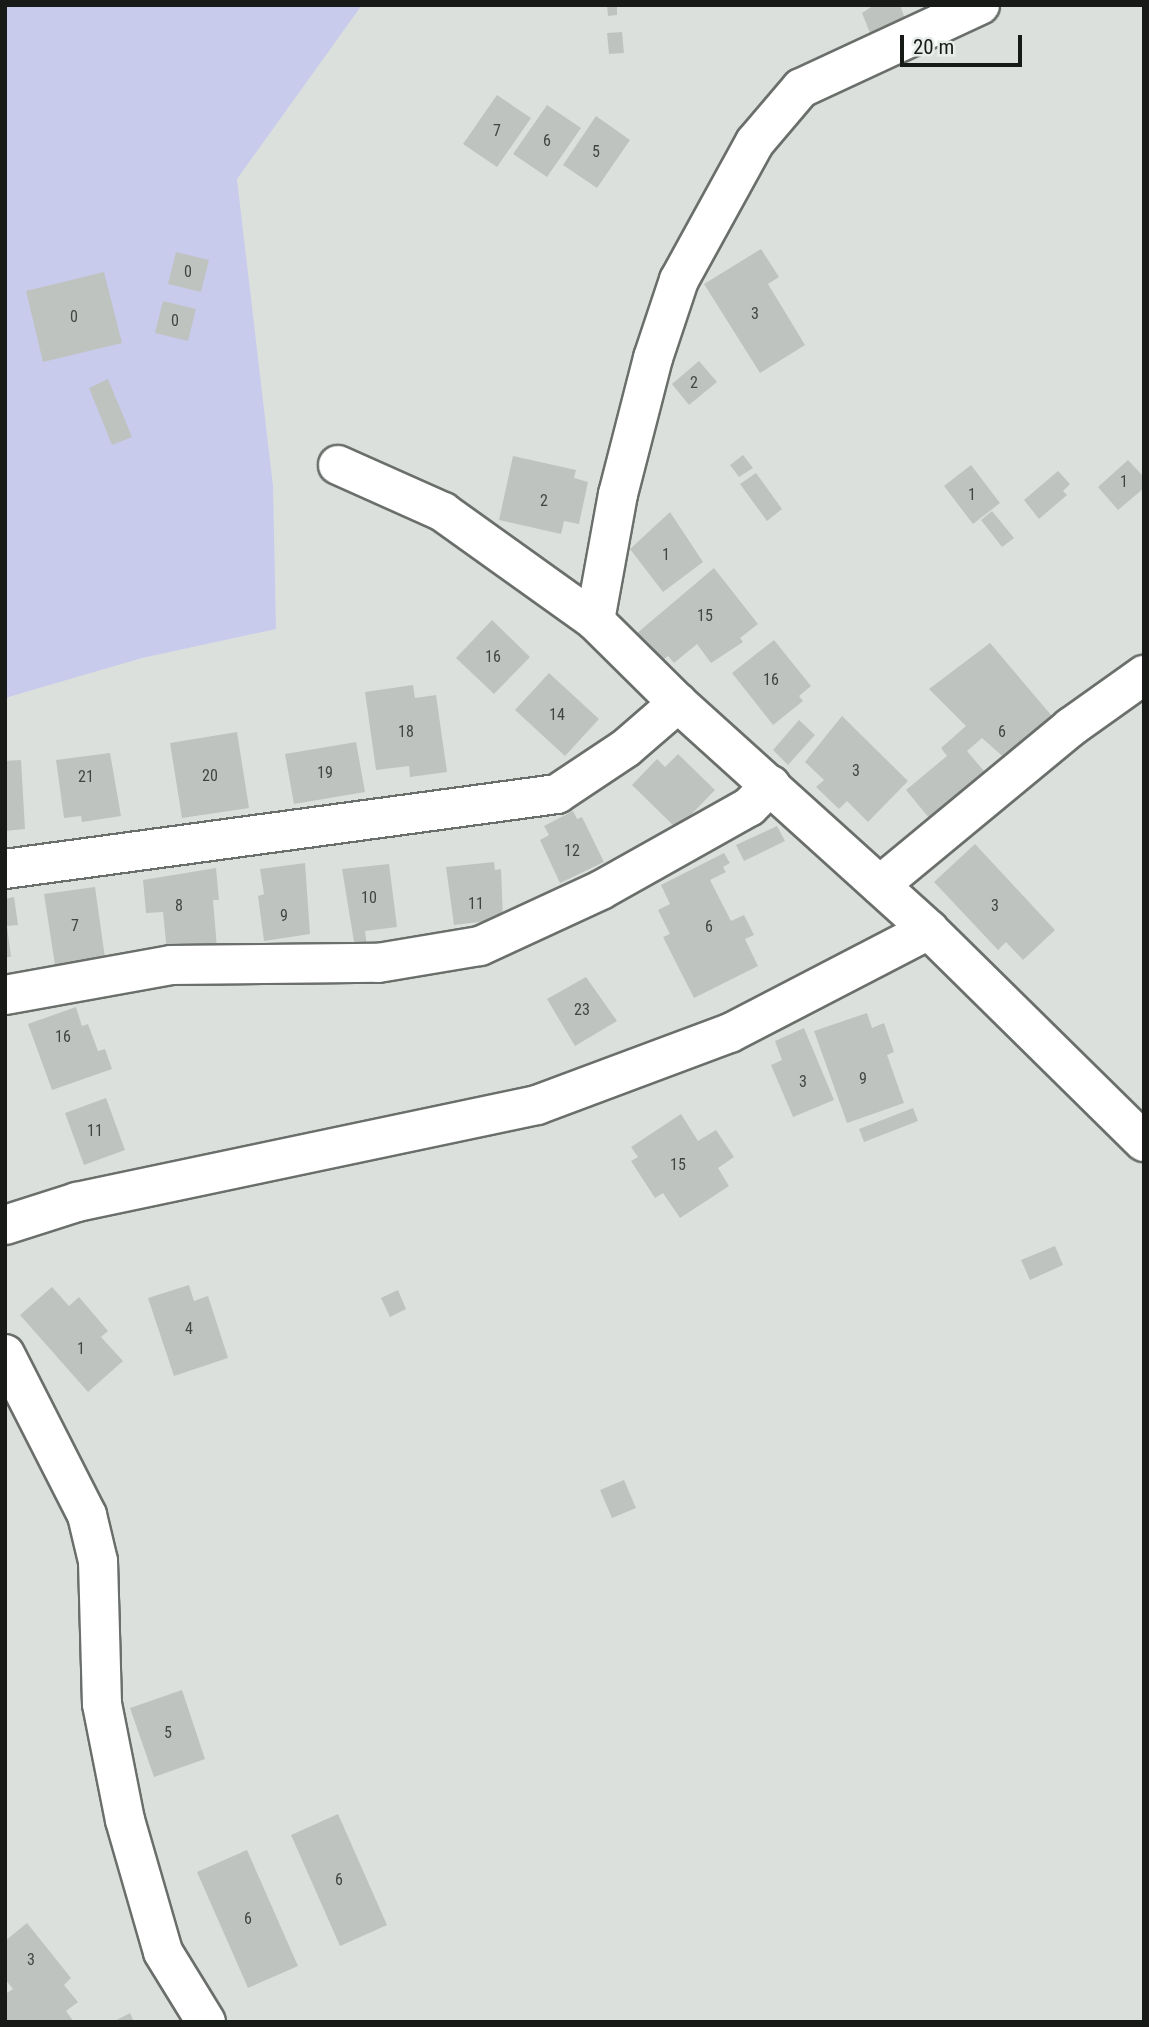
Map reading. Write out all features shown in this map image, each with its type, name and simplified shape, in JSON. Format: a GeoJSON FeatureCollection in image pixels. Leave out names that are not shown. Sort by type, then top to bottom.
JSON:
{"type":"FeatureCollection","features":[{"type":"Feature","properties":{"kind":"street"},"geometry":{"type":"LineString","coordinates":[[595,621],[618,494],[657,345],[679,280],[755,142],[801,88],[980,5]]}},
{"type":"Feature","properties":{"kind":"street"},"geometry":{"type":"LineString","coordinates":[[338,465],[443,512],[595,621],[678,704],[929,930],[1144,1142]]}},
{"type":"Feature","properties":{"kind":"street"},"geometry":{"type":"LineString","coordinates":[[880,885],[1071,727],[1144,675]]}},
{"type":"Feature","properties":{"kind":"street"},"geometry":{"type":"LineString","coordinates":[[5,869],[557,794],[626,748],[678,704]]}},
{"type":"Feature","properties":{"kind":"street"},"geometry":{"type":"LineString","coordinates":[[5,995],[172,965],[378,962],[480,946],[601,890],[749,807],[771,785]]}},
{"type":"Feature","properties":{"kind":"street"},"geometry":{"type":"LineString","coordinates":[[6,1223],[77,1202],[537,1105],[730,1033],[929,930]]}},
{"type":"Feature","properties":{"kind":"street"},"geometry":{"type":"LineString","coordinates":[[5,1354],[87,1515],[98,1561],[102,1704],[125,1820],[163,1952],[206,2022]]}},
{"type":"Feature","properties":{"kind":"shaded area"},"geometry":{"type":"Polygon","coordinates":[[[5,5],[362,5],[237,179],[273,486],[276,629],[142,658],[5,698],[5,5]]]}},
{"type":"Feature","properties":{"kind":"building"},"geometry":{"type":"Polygon","coordinates":[[[607,5],[617,5],[617,15],[608,16],[607,5]]]}},
{"type":"Feature","properties":{"kind":"building"},"geometry":{"type":"Polygon","coordinates":[[[874,5],[900,5],[905,19],[870,33],[862,13],[874,5]]]}},
{"type":"Feature","properties":{"kind":"building"},"geometry":{"type":"Polygon","coordinates":[[[622,32],[624,53],[609,54],[607,33],[622,32]]]}},
{"type":"Feature","properties":{"kind":"building"},"geometry":{"type":"Polygon","coordinates":[[[497,95],[531,118],[497,167],[463,144],[497,95]]]}},
{"type":"Feature","properties":{"kind":"building"},"geometry":{"type":"Polygon","coordinates":[[[547,105],[581,128],[547,177],[513,154],[547,105]]]}},
{"type":"Feature","properties":{"kind":"building"},"geometry":{"type":"Polygon","coordinates":[[[596,116],[630,140],[597,188],[563,165],[596,116]]]}},
{"type":"Feature","properties":{"kind":"building"},"geometry":{"type":"Polygon","coordinates":[[[761,249],[779,277],[768,284],[805,345],[760,373],[704,284],[761,249]]]}},
{"type":"Feature","properties":{"kind":"building"},"geometry":{"type":"Polygon","coordinates":[[[176,252],[209,260],[201,292],[168,284],[176,252]]]}},
{"type":"Feature","properties":{"kind":"building"},"geometry":{"type":"Polygon","coordinates":[[[104,272],[122,343],[43,362],[26,291],[104,272]]]}},
{"type":"Feature","properties":{"kind":"building"},"geometry":{"type":"Polygon","coordinates":[[[163,301],[196,309],[188,341],[155,333],[163,301]]]}},
{"type":"Feature","properties":{"kind":"building"},"geometry":{"type":"Polygon","coordinates":[[[699,361],[717,382],[689,405],[672,384],[699,361]]]}},
{"type":"Feature","properties":{"kind":"building"},"geometry":{"type":"Polygon","coordinates":[[[108,379],[132,437],[112,445],[89,388],[108,379]]]}},
{"type":"Feature","properties":{"kind":"building"},"geometry":{"type":"Polygon","coordinates":[[[743,455],[753,468],[739,477],[730,465],[743,455]]]}},
{"type":"Feature","properties":{"kind":"building"},"geometry":{"type":"Polygon","coordinates":[[[513,456],[576,470],[574,478],[588,482],[579,524],[564,521],[561,534],[499,520],[513,456]]]}},
{"type":"Feature","properties":{"kind":"building"},"geometry":{"type":"Polygon","coordinates":[[[1128,460],[1144,477],[1144,488],[1118,510],[1098,487],[1128,460]]]}},
{"type":"Feature","properties":{"kind":"building"},"geometry":{"type":"Polygon","coordinates":[[[971,465],[1000,503],[973,524],[944,486],[971,465]]]}},
{"type":"Feature","properties":{"kind":"building"},"geometry":{"type":"Polygon","coordinates":[[[1058,471],[1070,484],[1063,491],[1067,495],[1039,519],[1024,500],[1058,471]]]}},
{"type":"Feature","properties":{"kind":"building"},"geometry":{"type":"Polygon","coordinates":[[[756,473],[782,509],[767,521],[740,484],[756,473]]]}},
{"type":"Feature","properties":{"kind":"building"},"geometry":{"type":"Polygon","coordinates":[[[992,511],[1014,538],[1002,547],[981,520],[992,511]]]}},
{"type":"Feature","properties":{"kind":"building"},"geometry":{"type":"Polygon","coordinates":[[[670,512],[703,562],[663,592],[630,549],[670,512]]]}},
{"type":"Feature","properties":{"kind":"building"},"geometry":{"type":"Polygon","coordinates":[[[714,568],[758,624],[740,638],[743,642],[711,663],[697,644],[674,663],[668,656],[659,663],[636,634],[714,568]]]}},
{"type":"Feature","properties":{"kind":"building"},"geometry":{"type":"Polygon","coordinates":[[[492,620],[530,657],[494,694],[456,658],[492,620]]]}},
{"type":"Feature","properties":{"kind":"building"},"geometry":{"type":"Polygon","coordinates":[[[774,640],[811,686],[799,696],[803,701],[773,725],[732,673],[774,640]]]}},
{"type":"Feature","properties":{"kind":"building"},"geometry":{"type":"Polygon","coordinates":[[[990,643],[1057,722],[1009,762],[982,738],[967,751],[989,777],[934,824],[906,790],[947,756],[941,748],[966,726],[929,689],[990,643]]]}},
{"type":"Feature","properties":{"kind":"building"},"geometry":{"type":"Polygon","coordinates":[[[549,673],[599,719],[565,756],[515,710],[549,673]]]}},
{"type":"Feature","properties":{"kind":"building"},"geometry":{"type":"Polygon","coordinates":[[[413,685],[415,698],[436,695],[447,772],[410,777],[409,766],[376,770],[365,692],[413,685]]]}},
{"type":"Feature","properties":{"kind":"building"},"geometry":{"type":"Polygon","coordinates":[[[842,716],[908,781],[868,822],[847,801],[839,809],[816,787],[824,780],[805,762],[842,716]]]}},
{"type":"Feature","properties":{"kind":"building"},"geometry":{"type":"Polygon","coordinates":[[[799,720],[815,735],[788,765],[773,750],[799,720]]]}},
{"type":"Feature","properties":{"kind":"building"},"geometry":{"type":"Polygon","coordinates":[[[237,732],[249,808],[182,818],[170,743],[237,732]]]}},
{"type":"Feature","properties":{"kind":"building"},"geometry":{"type":"Polygon","coordinates":[[[356,742],[365,792],[294,804],[285,754],[356,742]]]}},
{"type":"Feature","properties":{"kind":"building"},"geometry":{"type":"Polygon","coordinates":[[[110,753],[121,816],[82,822],[81,816],[64,818],[56,760],[110,753]]]}},
{"type":"Feature","properties":{"kind":"building"},"geometry":{"type":"Polygon","coordinates":[[[678,754],[715,790],[677,829],[632,785],[657,759],[665,767],[678,754]]]}},
{"type":"Feature","properties":{"kind":"building"},"geometry":{"type":"Polygon","coordinates":[[[21,760],[25,829],[5,831],[5,761],[21,760]]]}},
{"type":"Feature","properties":{"kind":"building"},"geometry":{"type":"Polygon","coordinates":[[[573,811],[577,819],[582,817],[604,862],[560,883],[540,840],[549,835],[544,826],[573,811]]]}},
{"type":"Feature","properties":{"kind":"building"},"geometry":{"type":"Polygon","coordinates":[[[777,826],[785,841],[744,861],[736,845],[777,826]]]}},
{"type":"Feature","properties":{"kind":"building"},"geometry":{"type":"Polygon","coordinates":[[[975,844],[1055,930],[1023,960],[1006,942],[998,950],[934,882],[975,844]]]}},
{"type":"Feature","properties":{"kind":"building"},"geometry":{"type":"Polygon","coordinates":[[[724,853],[730,863],[723,867],[726,872],[710,880],[731,921],[744,915],[754,935],[745,939],[758,966],[694,998],[663,937],[670,934],[658,910],[670,904],[661,885],[724,853]]]}},
{"type":"Feature","properties":{"kind":"building"},"geometry":{"type":"Polygon","coordinates":[[[494,862],[495,870],[501,869],[503,919],[454,925],[446,867],[494,862]]]}},
{"type":"Feature","properties":{"kind":"building"},"geometry":{"type":"Polygon","coordinates":[[[305,863],[310,934],[264,941],[258,896],[264,894],[260,869],[305,863]]]}},
{"type":"Feature","properties":{"kind":"building"},"geometry":{"type":"Polygon","coordinates":[[[389,864],[397,927],[365,931],[367,946],[355,948],[342,869],[389,864]]]}},
{"type":"Feature","properties":{"kind":"building"},"geometry":{"type":"Polygon","coordinates":[[[216,868],[219,900],[213,900],[217,948],[167,952],[163,912],[146,913],[143,880],[216,868]]]}},
{"type":"Feature","properties":{"kind":"building"},"geometry":{"type":"Polygon","coordinates":[[[95,887],[105,958],[55,965],[44,894],[95,887]]]}},
{"type":"Feature","properties":{"kind":"building"},"geometry":{"type":"Polygon","coordinates":[[[14,897],[18,925],[7,926],[11,957],[5,957],[5,899],[14,897]]]}},
{"type":"Feature","properties":{"kind":"building"},"geometry":{"type":"Polygon","coordinates":[[[586,977],[617,1021],[575,1046],[547,999],[586,977]]]}},
{"type":"Feature","properties":{"kind":"building"},"geometry":{"type":"Polygon","coordinates":[[[76,1007],[82,1026],[88,1024],[98,1051],[105,1049],[112,1069],[52,1090],[28,1024],[76,1007]]]}},
{"type":"Feature","properties":{"kind":"building"},"geometry":{"type":"Polygon","coordinates":[[[867,1013],[872,1028],[884,1023],[894,1052],[887,1055],[904,1103],[847,1123],[814,1031],[867,1013]]]}},
{"type":"Feature","properties":{"kind":"building"},"geometry":{"type":"Polygon","coordinates":[[[804,1028],[834,1100],[793,1117],[771,1065],[782,1060],[775,1041],[804,1028]]]}},
{"type":"Feature","properties":{"kind":"building"},"geometry":{"type":"Polygon","coordinates":[[[106,1098],[125,1150],[84,1165],[65,1113],[106,1098]]]}},
{"type":"Feature","properties":{"kind":"building"},"geometry":{"type":"Polygon","coordinates":[[[913,1108],[918,1121],[864,1142],[859,1129],[913,1108]]]}},
{"type":"Feature","properties":{"kind":"building"},"geometry":{"type":"Polygon","coordinates":[[[681,1114],[698,1141],[716,1130],[734,1157],[718,1168],[729,1186],[680,1218],[663,1193],[655,1198],[631,1161],[638,1157],[631,1147],[681,1114]]]}},
{"type":"Feature","properties":{"kind":"building"},"geometry":{"type":"Polygon","coordinates":[[[1055,1246],[1063,1265],[1030,1280],[1021,1260],[1055,1246]]]}},
{"type":"Feature","properties":{"kind":"building"},"geometry":{"type":"Polygon","coordinates":[[[189,1285],[194,1301],[208,1296],[228,1358],[174,1376],[148,1298],[189,1285]]]}},
{"type":"Feature","properties":{"kind":"building"},"geometry":{"type":"Polygon","coordinates":[[[52,1287],[69,1306],[79,1297],[108,1331],[101,1337],[123,1361],[88,1392],[20,1315],[52,1287]]]}},
{"type":"Feature","properties":{"kind":"building"},"geometry":{"type":"Polygon","coordinates":[[[398,1290],[406,1309],[390,1317],[381,1298],[398,1290]]]}},
{"type":"Feature","properties":{"kind":"building"},"geometry":{"type":"Polygon","coordinates":[[[624,1480],[636,1508],[612,1518],[600,1490],[624,1480]]]}},
{"type":"Feature","properties":{"kind":"building"},"geometry":{"type":"Polygon","coordinates":[[[182,1690],[205,1759],[154,1777],[130,1708],[182,1690]]]}},
{"type":"Feature","properties":{"kind":"building"},"geometry":{"type":"Polygon","coordinates":[[[338,1814],[387,1925],[340,1946],[291,1835],[338,1814]]]}},
{"type":"Feature","properties":{"kind":"building"},"geometry":{"type":"Polygon","coordinates":[[[247,1850],[298,1966],[248,1988],[197,1872],[247,1850]]]}},
{"type":"Feature","properties":{"kind":"building"},"geometry":{"type":"Polygon","coordinates":[[[27,1923],[71,1978],[64,1985],[78,2002],[66,2011],[74,2022],[5,2022],[5,1994],[13,1989],[5,1979],[5,1941],[27,1923]]]}},
{"type":"Feature","properties":{"kind":"building"},"geometry":{"type":"Polygon","coordinates":[[[130,2013],[134,2022],[113,2022],[130,2013]]]}}]}
